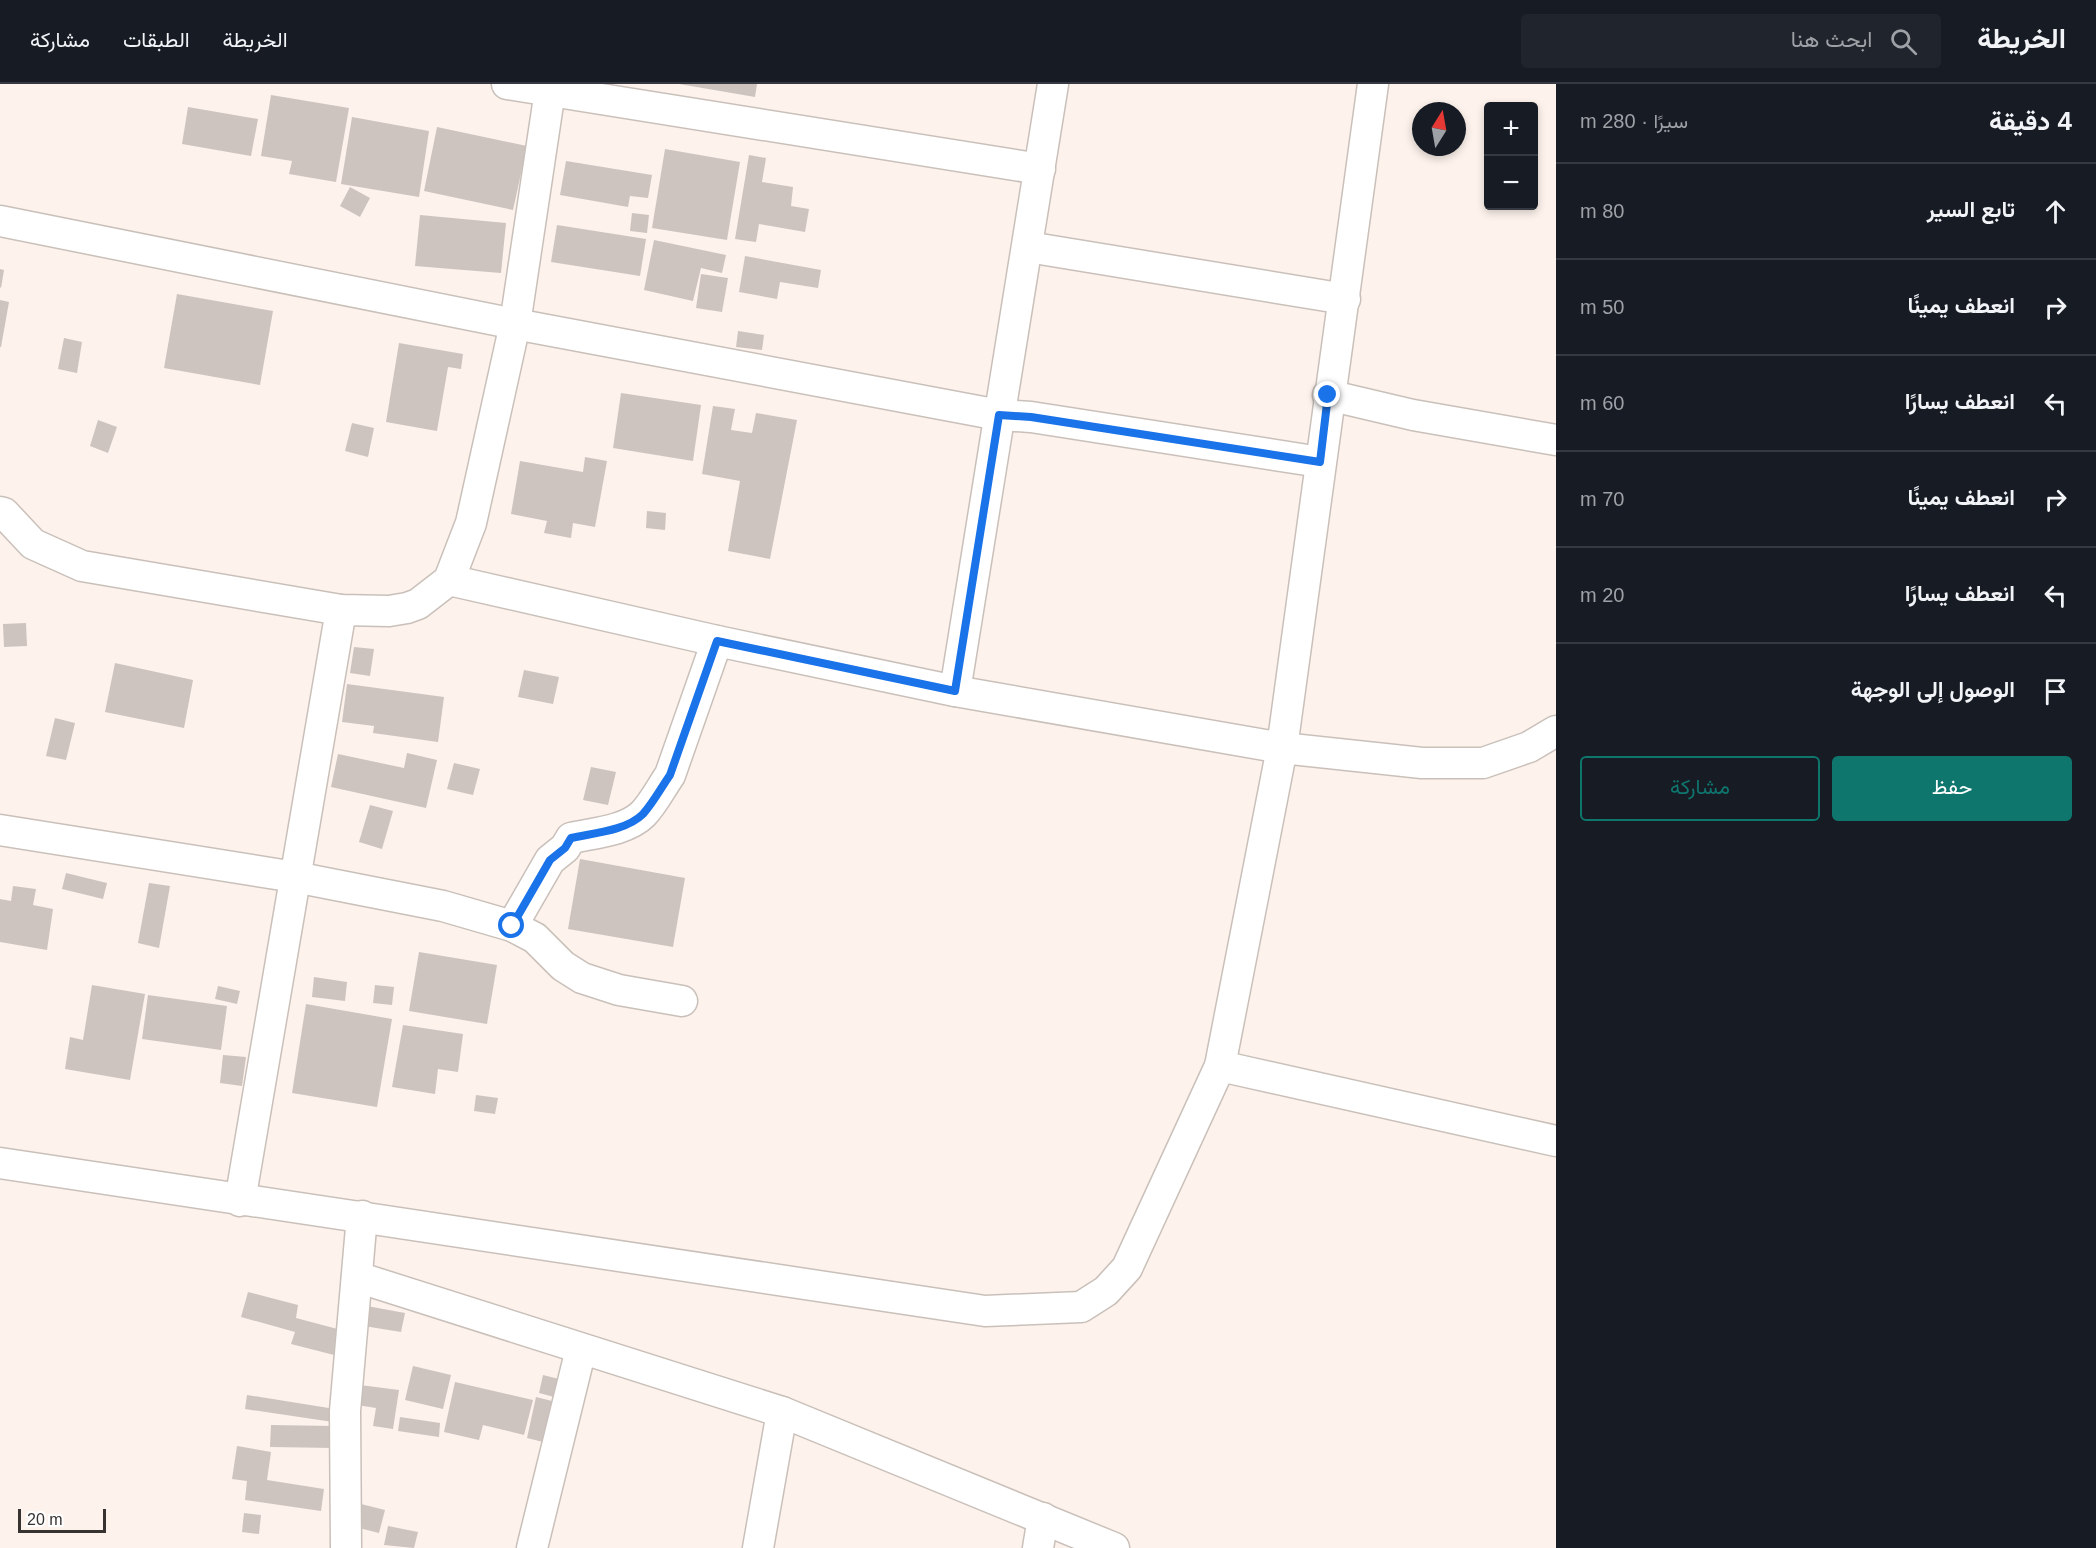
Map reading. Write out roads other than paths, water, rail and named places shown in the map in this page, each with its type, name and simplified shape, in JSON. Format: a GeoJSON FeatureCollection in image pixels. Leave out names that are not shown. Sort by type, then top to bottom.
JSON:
{"type":"FeatureCollection","features":[{"type":"Feature","properties":{"kind":"street"},"geometry":{"type":"LineString","coordinates":[[507,84],[550,87],[1040,169]]}},
{"type":"Feature","properties":{"kind":"street"},"geometry":{"type":"LineString","coordinates":[[955,691],[1053,84]]}},
{"type":"Feature","properties":{"kind":"street"},"geometry":{"type":"LineString","coordinates":[[0,1163],[240,1201],[362,1216],[985,1311],[1081,1307],[1106,1292],[1127,1268],[1220,1066],[1282,748],[1328,395],[1345,299],[1373,84]]}},
{"type":"Feature","properties":{"kind":"street"},"geometry":{"type":"LineString","coordinates":[[0,512],[4,513],[33,544],[82,566],[340,610],[389,611],[418,604],[449,580],[471,523],[515,324],[550,87]]}},
{"type":"Feature","properties":{"kind":"street"},"geometry":{"type":"LineString","coordinates":[[0,221],[515,324],[999,415],[1031,417],[1320,462]]}},
{"type":"Feature","properties":{"kind":"street"},"geometry":{"type":"LineString","coordinates":[[1028,247],[1345,299]]}},
{"type":"Feature","properties":{"kind":"street"},"geometry":{"type":"LineString","coordinates":[[1328,395],[1413,415],[1556,440]]}},
{"type":"Feature","properties":{"kind":"street"},"geometry":{"type":"LineString","coordinates":[[449,580],[717,641],[955,691],[1282,748],[1422,763],[1483,763],[1529,747],[1556,731]]}},
{"type":"Feature","properties":{"kind":"street"},"geometry":{"type":"LineString","coordinates":[[240,1201],[340,610]]}},
{"type":"Feature","properties":{"kind":"street"},"geometry":{"type":"LineString","coordinates":[[512,926],[550,860],[565,848],[571,838],[629,823],[642,815],[654,799],[670,775],[717,641]]}},
{"type":"Feature","properties":{"kind":"street"},"geometry":{"type":"LineString","coordinates":[[0,830],[295,878],[444,906],[512,926],[535,938],[563,966],[582,978],[619,990],[682,1001]]}},
{"type":"Feature","properties":{"kind":"street"},"geometry":{"type":"LineString","coordinates":[[1220,1066],[1556,1141]]}},
{"type":"Feature","properties":{"kind":"street"},"geometry":{"type":"LineString","coordinates":[[346,1548],[345,1411],[362,1216]]}},
{"type":"Feature","properties":{"kind":"street"},"geometry":{"type":"LineString","coordinates":[[357,1276],[782,1412],[1114,1548]]}},
{"type":"Feature","properties":{"kind":"street"},"geometry":{"type":"LineString","coordinates":[[532,1548],[581,1349]]}},
{"type":"Feature","properties":{"kind":"street"},"geometry":{"type":"LineString","coordinates":[[758,1548],[782,1412]]}},
{"type":"Feature","properties":{"kind":"street"},"geometry":{"type":"LineString","coordinates":[[1038,1548],[1043,1518]]}}]}
